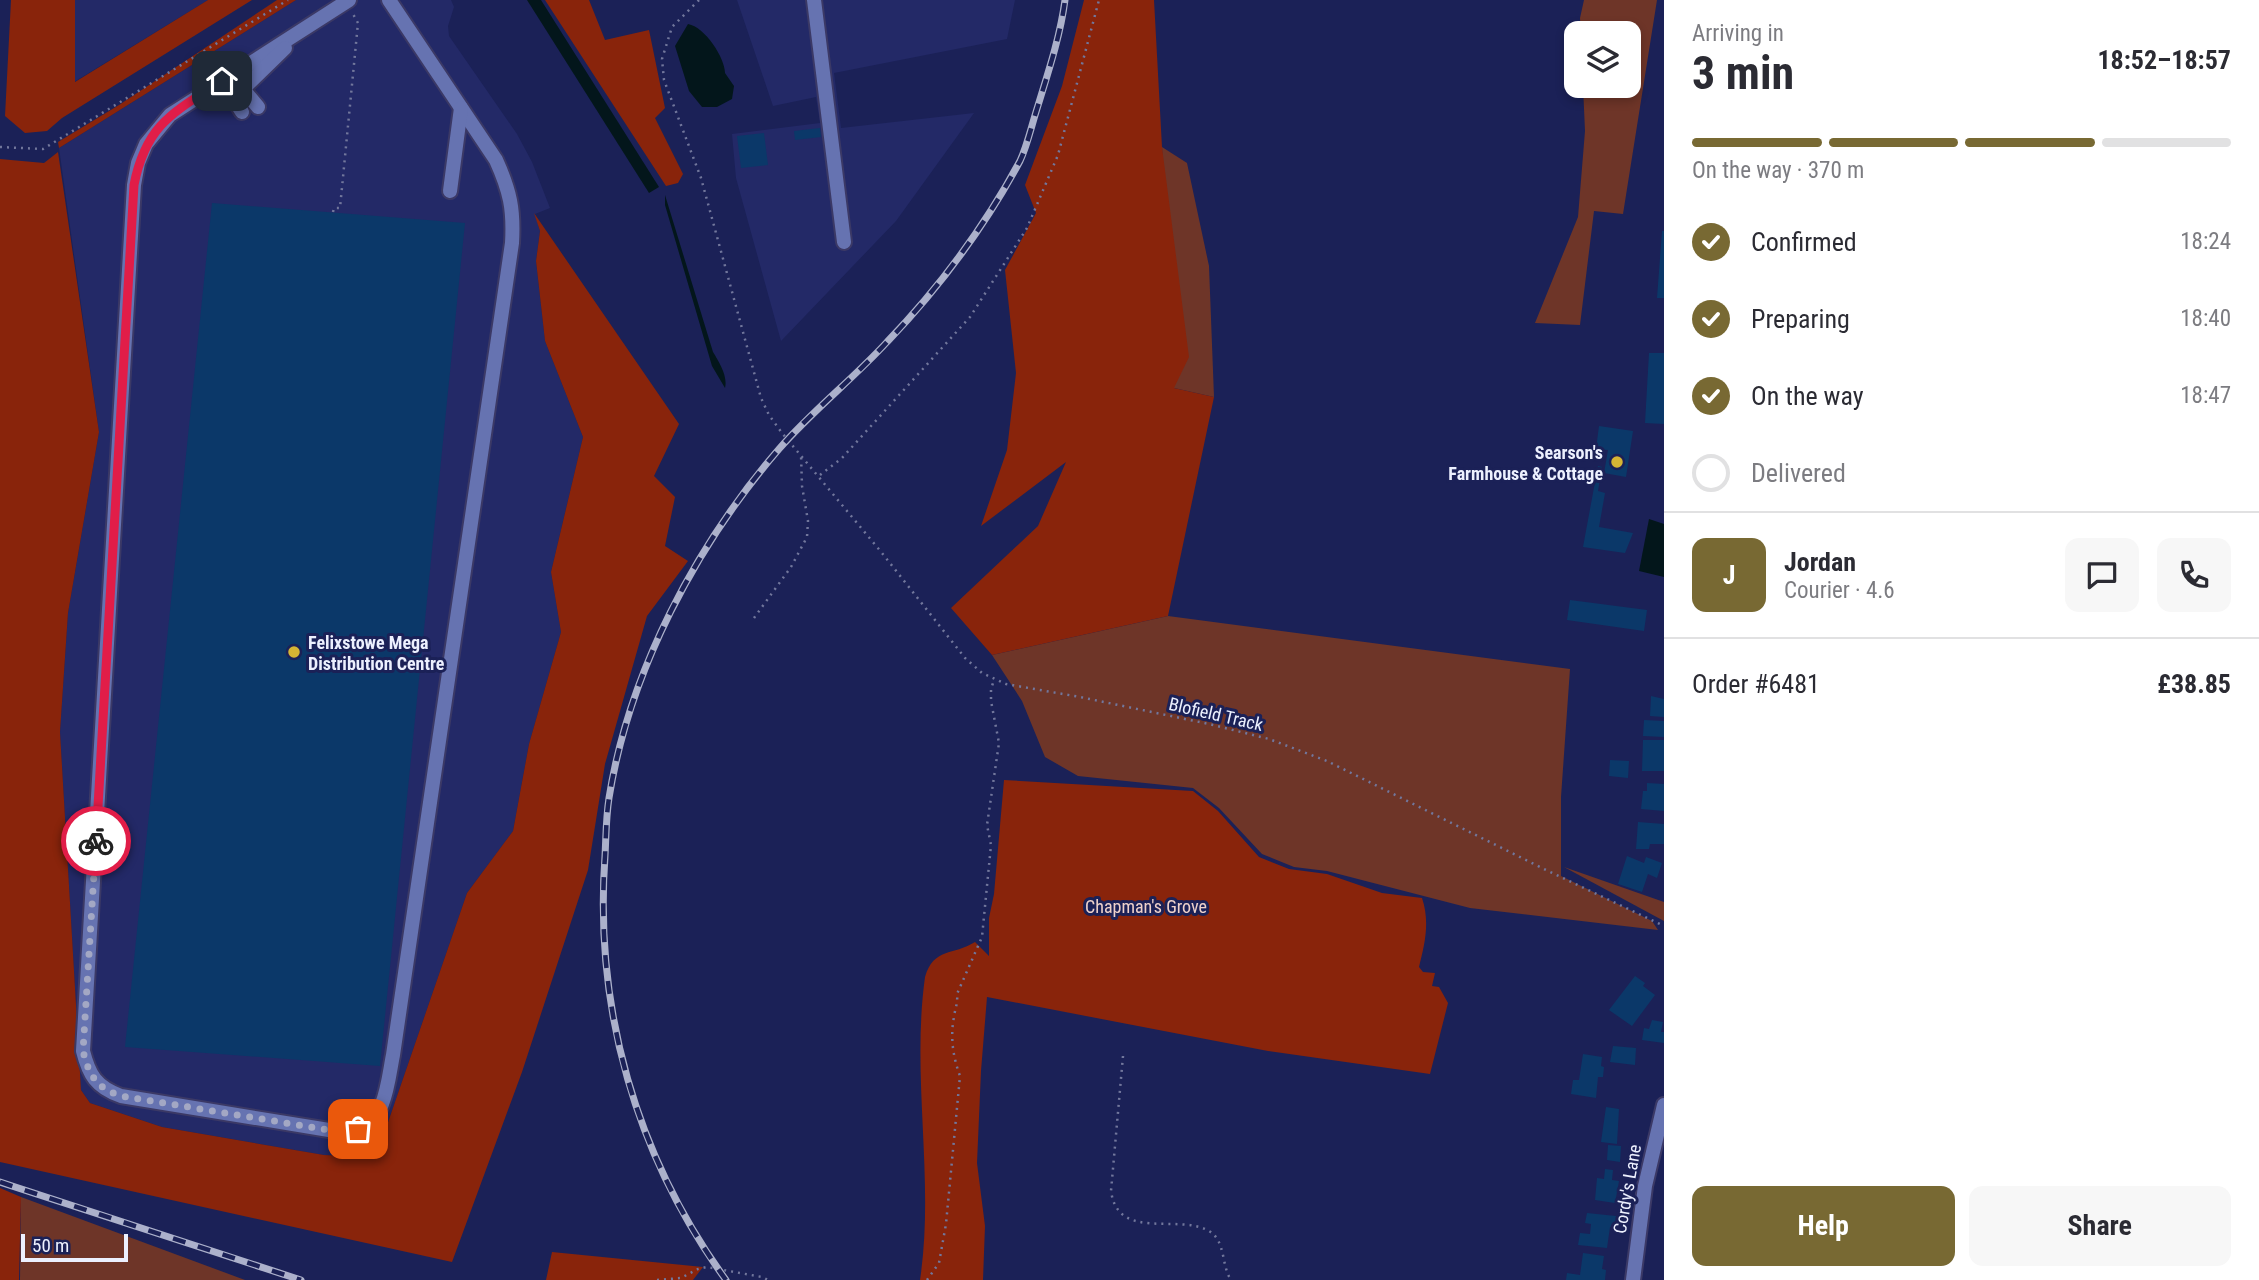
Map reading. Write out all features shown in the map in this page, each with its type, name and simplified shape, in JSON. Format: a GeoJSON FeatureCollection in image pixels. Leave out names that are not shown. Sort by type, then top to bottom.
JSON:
{"type":"FeatureCollection","features":[{"type":"Feature","properties":{"kind":"street"},"geometry":{"type":"LineString","coordinates":[[347,1],[170,115],[146,144],[138,163],[134,185],[83,1051],[88,1071],[97,1084],[121,1096],[335,1131],[358,1129],[372,1122],[382,1106],[393,1055],[512,243],[514,212],[509,187],[496,160],[389,0]]}},
{"type":"Feature","properties":{"kind":"street"},"geometry":{"type":"LineString","coordinates":[[814,0],[844,242]]}},
{"type":"Feature","properties":{"kind":"street"},"geometry":{"type":"LineString","coordinates":[[258,107],[243,89],[309,25]]}},
{"type":"Feature","properties":{"kind":"street"},"geometry":{"type":"LineString","coordinates":[[222,81],[242,112]]}},
{"type":"Feature","properties":{"kind":"street"},"geometry":{"type":"LineString","coordinates":[[450,191],[461,108]]}},
{"type":"Feature","properties":{"kind":"street","name":"Cordy's Lane"},"geometry":{"type":"LineString","coordinates":[[1633,1280],[1645,1185],[1664,1105]]}},
{"type":"Feature","properties":{"kind":"path"},"geometry":{"type":"LineString","coordinates":[[0,147],[43,149],[288,0]]}},
{"type":"Feature","properties":{"kind":"path","name":"Blofield Track"},"geometry":{"type":"LineString","coordinates":[[699,0],[672,27],[663,59],[664,80],[701,178],[761,398],[769,415],[965,658],[994,680],[1209,724],[1269,739],[1299,750],[1327,761],[1664,926]]}},
{"type":"Feature","properties":{"kind":"path"},"geometry":{"type":"LineString","coordinates":[[819,475],[842,458],[970,317],[1027,228],[1058,155],[1099,0]]}},
{"type":"Feature","properties":{"kind":"path"},"geometry":{"type":"LineString","coordinates":[[333,212],[334,208],[340,208],[359,23],[347,1]]}},
{"type":"Feature","properties":{"kind":"path"},"geometry":{"type":"LineString","coordinates":[[754,618],[791,567],[807,537],[808,521],[802,486],[801,455]]}},
{"type":"Feature","properties":{"kind":"path"},"geometry":{"type":"LineString","coordinates":[[927,1280],[939,1263],[946,1224],[960,1076],[953,1055],[953,1020],[957,994],[982,937],[991,845],[987,825],[999,743],[991,701],[994,680]]}},
{"type":"Feature","properties":{"kind":"path"},"geometry":{"type":"LineString","coordinates":[[1123,1056],[1111,1191],[1114,1206],[1126,1217],[1138,1221],[1199,1227],[1209,1231],[1220,1244],[1223,1265],[1231,1280]]}},
{"type":"Feature","properties":{"kind":"path"},"geometry":{"type":"LineString","coordinates":[[657,1280],[681,1278],[698,1269],[707,1268],[768,1280]]}},
{"type":"Feature","properties":{"kind":"shaded area"},"geometry":{"type":"Polygon","coordinates":[[[75,0],[208,0],[74,82],[75,0]]]}},
{"type":"Feature","properties":{"kind":"shaded area"},"geometry":{"type":"Polygon","coordinates":[[[296,0],[451,0],[454,7],[448,26],[449,36],[517,134],[532,162],[550,208],[535,214],[540,231],[536,261],[545,341],[583,437],[551,572],[561,632],[529,744],[513,831],[467,893],[376,1157],[324,1155],[162,1127],[90,1103],[81,1090],[60,732],[68,613],[99,432],[59,148],[296,0]]]}},
{"type":"Feature","properties":{"kind":"shaded area"},"geometry":{"type":"Polygon","coordinates":[[[527,0],[541,0],[659,187],[649,193],[527,0]]]}},
{"type":"Feature","properties":{"kind":"shaded area"},"geometry":{"type":"Polygon","coordinates":[[[737,0],[1015,0],[1007,39],[834,73],[841,128],[974,113],[896,221],[781,341],[736,178],[732,134],[820,123],[816,97],[773,106],[737,0]]]}},
{"type":"Feature","properties":{"kind":"shaded area"},"geometry":{"type":"Polygon","coordinates":[[[1584,0],[1657,0],[1623,214],[1594,211],[1580,325],[1535,323],[1578,217],[1585,131],[1584,98],[1641,98],[1641,21],[1580,21],[1584,0]]]}},
{"type":"Feature","properties":{"kind":"shaded area"},"geometry":{"type":"Polygon","coordinates":[[[688,24],[701,31],[713,44],[722,59],[725,73],[734,86],[732,99],[717,107],[702,107],[689,91],[675,46],[688,24]]]}},
{"type":"Feature","properties":{"kind":"shaded area"},"geometry":{"type":"Polygon","coordinates":[[[1162,147],[1187,163],[1209,266],[1214,397],[1174,388],[1162,147]]]}},
{"type":"Feature","properties":{"kind":"shaded area"},"geometry":{"type":"Polygon","coordinates":[[[665,195],[713,352],[724,374],[725,388],[712,366],[665,205],[665,195]]]}},
{"type":"Feature","properties":{"kind":"shaded area"},"geometry":{"type":"Polygon","coordinates":[[[1649,519],[1664,524],[1664,577],[1639,571],[1649,519]]]}},
{"type":"Feature","properties":{"kind":"shaded area"},"geometry":{"type":"Polygon","coordinates":[[[1168,616],[1570,669],[1561,797],[1561,876],[1652,921],[1658,930],[1470,908],[1327,871],[1294,867],[1262,854],[1219,808],[1193,788],[1078,776],[1045,757],[1022,701],[992,655],[1168,616]]]}},
{"type":"Feature","properties":{"kind":"shaded area"},"geometry":{"type":"Polygon","coordinates":[[[1564,867],[1664,902],[1664,921],[1564,867]]]}},
{"type":"Feature","properties":{"kind":"shaded area"},"geometry":{"type":"Polygon","coordinates":[[[21,1197],[245,1280],[20,1280],[21,1197]]]}},
{"type":"Feature","properties":{"kind":"green space"},"geometry":{"type":"Polygon","coordinates":[[[11,0],[75,0],[75,82],[208,0],[252,0],[62,118],[47,131],[25,133],[5,116],[11,0]]]}},
{"type":"Feature","properties":{"kind":"green space"},"geometry":{"type":"Polygon","coordinates":[[[277,0],[296,0],[59,148],[58,142],[119,105],[277,0]]]}},
{"type":"Feature","properties":{"kind":"green space"},"geometry":{"type":"Polygon","coordinates":[[[545,0],[589,0],[605,40],[649,30],[665,108],[655,118],[683,174],[678,183],[666,186],[545,0]]]}},
{"type":"Feature","properties":{"kind":"green space"},"geometry":{"type":"Polygon","coordinates":[[[1084,0],[1154,0],[1162,147],[1189,357],[1174,388],[1214,397],[1168,616],[992,655],[951,608],[1038,526],[1066,462],[981,526],[1007,450],[1016,373],[1005,270],[1036,213],[1025,185],[1062,86],[1084,0]]]}},
{"type":"Feature","properties":{"kind":"green space"},"geometry":{"type":"Polygon","coordinates":[[[58,152],[99,432],[68,613],[60,732],[81,1090],[90,1103],[162,1127],[324,1155],[376,1157],[467,893],[513,831],[529,744],[561,632],[551,572],[583,437],[545,341],[536,261],[540,231],[534,213],[679,424],[654,476],[675,497],[665,546],[688,561],[647,616],[605,764],[588,870],[522,1072],[452,1262],[0,1162],[0,159],[44,163],[58,152]]]}},
{"type":"Feature","properties":{"kind":"green space","name":"Chapman's Grove"},"geometry":{"type":"Polygon","coordinates":[[[1004,780],[1193,791],[1218,811],[1259,857],[1289,869],[1327,874],[1382,893],[1422,898],[1426,924],[1419,967],[1423,972],[1435,973],[1432,986],[1439,987],[1448,1003],[1430,1074],[1268,1051],[987,997],[977,1163],[985,1226],[983,1280],[920,1280],[925,1205],[920,1053],[925,977],[929,967],[939,956],[975,942],[989,956],[989,918],[994,894],[1004,780]]]}},
{"type":"Feature","properties":{"kind":"green space"},"geometry":{"type":"Polygon","coordinates":[[[0,1188],[21,1197],[19,1280],[0,1280],[0,1188]]]}},
{"type":"Feature","properties":{"kind":"green space"},"geometry":{"type":"Polygon","coordinates":[[[552,1252],[703,1267],[693,1280],[546,1280],[552,1252]]]}},
{"type":"Feature","properties":{"kind":"building"},"geometry":{"type":"Polygon","coordinates":[[[820,128],[821,137],[795,140],[794,131],[820,128]]]}},
{"type":"Feature","properties":{"kind":"building"},"geometry":{"type":"Polygon","coordinates":[[[764,133],[768,165],[741,168],[737,136],[764,133]]]}},
{"type":"Feature","properties":{"kind":"building","name":"Felixstowe Mega Distribution Centre"},"geometry":{"type":"Polygon","coordinates":[[[212,203],[465,223],[380,1066],[125,1047],[212,203]]]}},
{"type":"Feature","properties":{"kind":"building"},"geometry":{"type":"Polygon","coordinates":[[[1662,231],[1664,298],[1657,298],[1662,231]]]}},
{"type":"Feature","properties":{"kind":"building"},"geometry":{"type":"Polygon","coordinates":[[[1649,353],[1664,353],[1664,424],[1645,423],[1649,353]]]}},
{"type":"Feature","properties":{"kind":"building","name":"Searson's Farmhouse & Cottage"},"geometry":{"type":"Polygon","coordinates":[[[1599,426],[1633,431],[1626,477],[1604,473],[1608,450],[1596,449],[1599,426]]]}},
{"type":"Feature","properties":{"kind":"building"},"geometry":{"type":"Polygon","coordinates":[[[1598,466],[1602,467],[1598,491],[1605,493],[1599,527],[1633,533],[1625,553],[1583,547],[1598,466]]]}},
{"type":"Feature","properties":{"kind":"building"},"geometry":{"type":"Polygon","coordinates":[[[1570,600],[1647,610],[1644,631],[1567,620],[1570,600]]]}},
{"type":"Feature","properties":{"kind":"building"},"geometry":{"type":"Polygon","coordinates":[[[1651,696],[1664,699],[1664,717],[1650,716],[1651,696]]]}},
{"type":"Feature","properties":{"kind":"building"},"geometry":{"type":"Polygon","coordinates":[[[1644,720],[1664,721],[1664,737],[1643,736],[1644,720]]]}},
{"type":"Feature","properties":{"kind":"building"},"geometry":{"type":"Polygon","coordinates":[[[1643,740],[1664,740],[1664,771],[1642,771],[1643,740]]]}},
{"type":"Feature","properties":{"kind":"building"},"geometry":{"type":"Polygon","coordinates":[[[1610,760],[1629,761],[1628,778],[1609,776],[1610,760]]]}},
{"type":"Feature","properties":{"kind":"building"},"geometry":{"type":"Polygon","coordinates":[[[1647,783],[1664,784],[1664,811],[1641,809],[1647,783]]]}},
{"type":"Feature","properties":{"kind":"building"},"geometry":{"type":"Polygon","coordinates":[[[1638,822],[1664,824],[1664,844],[1650,844],[1649,849],[1636,849],[1638,822]]]}},
{"type":"Feature","properties":{"kind":"building"},"geometry":{"type":"Polygon","coordinates":[[[1627,856],[1644,863],[1646,857],[1662,863],[1657,878],[1648,874],[1642,892],[1618,884],[1627,856]]]}},
{"type":"Feature","properties":{"kind":"building"},"geometry":{"type":"Polygon","coordinates":[[[1635,976],[1655,995],[1632,1026],[1609,1010],[1635,976]]]}},
{"type":"Feature","properties":{"kind":"building"},"geometry":{"type":"Polygon","coordinates":[[[1652,1020],[1663,1022],[1661,1032],[1664,1032],[1664,1043],[1642,1040],[1644,1028],[1649,1029],[1652,1020]]]}},
{"type":"Feature","properties":{"kind":"building"},"geometry":{"type":"Polygon","coordinates":[[[1613,1046],[1636,1048],[1635,1065],[1610,1062],[1613,1046]]]}},
{"type":"Feature","properties":{"kind":"building"},"geometry":{"type":"Polygon","coordinates":[[[1583,1054],[1602,1057],[1603,1077],[1598,1077],[1596,1098],[1571,1094],[1573,1080],[1579,1080],[1583,1054]]]}},
{"type":"Feature","properties":{"kind":"building"},"geometry":{"type":"Polygon","coordinates":[[[1606,1107],[1619,1109],[1617,1144],[1601,1142],[1606,1107]]]}},
{"type":"Feature","properties":{"kind":"building"},"geometry":{"type":"Polygon","coordinates":[[[1608,1145],[1621,1146],[1620,1162],[1607,1160],[1608,1145]]]}},
{"type":"Feature","properties":{"kind":"building"},"geometry":{"type":"Polygon","coordinates":[[[1605,1169],[1613,1170],[1612,1180],[1619,1181],[1615,1203],[1595,1200],[1597,1178],[1604,1179],[1605,1169]]]}},
{"type":"Feature","properties":{"kind":"building"},"geometry":{"type":"Polygon","coordinates":[[[1587,1213],[1616,1216],[1615,1227],[1610,1227],[1607,1248],[1578,1245],[1580,1233],[1590,1234],[1591,1224],[1585,1223],[1587,1213]]]}},
{"type":"Feature","properties":{"kind":"building"},"geometry":{"type":"Polygon","coordinates":[[[1583,1253],[1604,1256],[1602,1269],[1606,1270],[1605,1280],[1566,1280],[1567,1273],[1580,1275],[1583,1253]]]}},
{"type":"Feature","properties":{"kind":"railway"},"geometry":{"type":"LineString","coordinates":[[726,1280],[668,1183],[645,1132],[615,1025],[603,913],[607,812],[619,751],[632,704],[670,612],[720,526],[779,449],[906,322],[960,256],[1006,185],[1027,143],[1057,43],[1065,0]]}},
{"type":"Feature","properties":{"kind":"railway"},"geometry":{"type":"LineString","coordinates":[[0,1182],[301,1280]]}},
{"type":"Feature","properties":{"kind":"way so far"},"geometry":{"type":"LineString","coordinates":[[96,841],[83,1051],[88,1071],[97,1084],[108,1092],[121,1096],[335,1131],[358,1129]]}},
{"type":"Feature","properties":{"kind":"place","name":"Searson's Farmhouse & Cottage"},"geometry":{"type":"Point","coordinates":[1617,462]}},
{"type":"Feature","properties":{"kind":"place","name":"Felixstowe Mega Distribution Centre"},"geometry":{"type":"Point","coordinates":[294,652]}},
{"type":"Feature","properties":{"kind":"route"},"geometry":{"type":"LineString","coordinates":[[96,841],[134,185],[138,163],[146,144],[158,128],[170,115],[222,81]]}}]}
